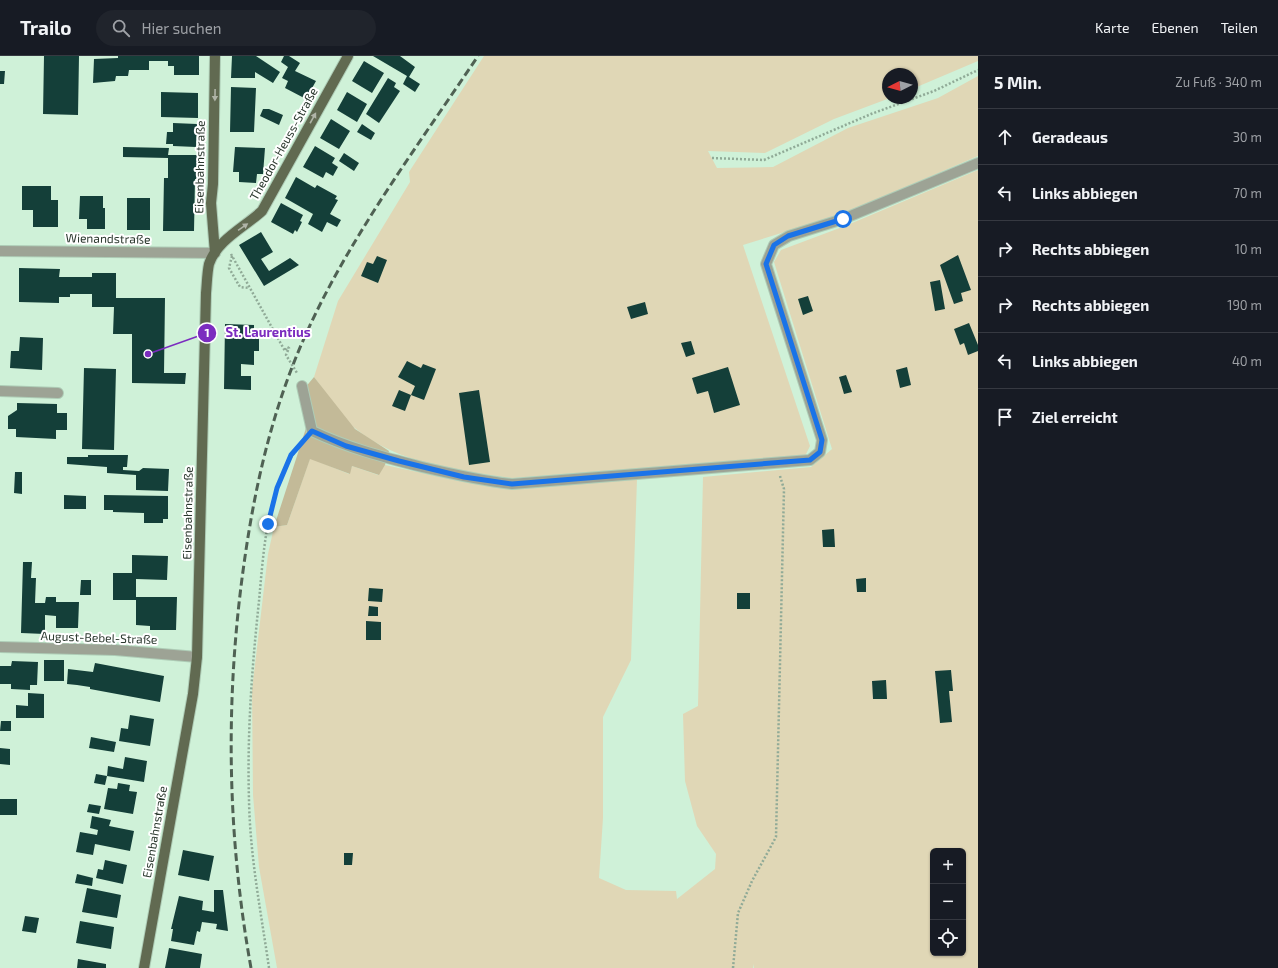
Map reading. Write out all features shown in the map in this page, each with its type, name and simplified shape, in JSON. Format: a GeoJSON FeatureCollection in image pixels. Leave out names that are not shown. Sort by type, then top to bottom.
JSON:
{"type":"FeatureCollection","features":[{"type":"Feature","properties":{"kind":"main road","name":"Eisenbahnstraße"},"geometry":{"type":"LineString","coordinates":[[144,968],[193,694],[197,657],[206,293],[210,263],[215,253],[210,203],[213,184],[216,56]]}},
{"type":"Feature","properties":{"kind":"main road","name":"Theodor-Heuss-Straße"},"geometry":{"type":"LineString","coordinates":[[215,253],[232,234],[251,221],[262,211],[348,56]]}},
{"type":"Feature","properties":{"kind":"street"},"geometry":{"type":"LineString","coordinates":[[302,386],[312,431],[346,446],[399,461],[464,477],[512,484],[776,464],[810,460],[820,452],[822,440],[766,264],[774,245],[788,236],[843,219],[978,163]]}},
{"type":"Feature","properties":{"kind":"street","name":"Wienandstraße"},"geometry":{"type":"LineString","coordinates":[[0,251],[215,253]]}},
{"type":"Feature","properties":{"kind":"street"},"geometry":{"type":"LineString","coordinates":[[0,391],[58,393]]}},
{"type":"Feature","properties":{"kind":"street","name":"August-Bebel-Straße"},"geometry":{"type":"LineString","coordinates":[[0,647],[115,650],[197,657]]}},
{"type":"Feature","properties":{"kind":"path"},"geometry":{"type":"LineString","coordinates":[[712,158],[764,160],[871,114],[934,91],[978,70]]}},
{"type":"Feature","properties":{"kind":"path"},"geometry":{"type":"LineString","coordinates":[[215,253],[231,254],[233,256],[249,288],[285,351],[287,347],[289,348],[286,354],[296,372],[299,374]]}},
{"type":"Feature","properties":{"kind":"path"},"geometry":{"type":"LineString","coordinates":[[233,256],[229,268],[240,287],[249,288]]}},
{"type":"Feature","properties":{"kind":"path"},"geometry":{"type":"LineString","coordinates":[[269,968],[254,868],[249,800],[250,690],[261,581],[277,488],[291,455],[312,431]]}},
{"type":"Feature","properties":{"kind":"path"},"geometry":{"type":"LineString","coordinates":[[733,968],[738,913],[752,881],[776,837],[784,489],[776,464]]}},
{"type":"Feature","properties":{"kind":"shaded area"},"geometry":{"type":"Polygon","coordinates":[[[484,56],[978,56],[978,61],[918,86],[918,68],[882,68],[882,101],[834,119],[765,153],[708,151],[717,168],[773,167],[848,128],[938,98],[978,76],[978,156],[843,214],[743,245],[810,446],[805,456],[512,478],[451,469],[410,458],[373,441],[356,429],[340,412],[314,377],[338,301],[410,182],[409,172],[484,56]]]}},
{"type":"Feature","properties":{"kind":"shaded area"},"geometry":{"type":"Polygon","coordinates":[[[978,170],[978,968],[754,968],[754,964],[753,968],[277,968],[259,867],[253,795],[252,690],[268,554],[274,527],[287,525],[310,458],[349,474],[352,466],[378,475],[385,465],[464,482],[513,488],[637,479],[631,660],[603,717],[603,818],[599,878],[626,890],[676,891],[677,899],[715,869],[716,854],[697,826],[685,781],[683,714],[698,706],[703,477],[811,467],[832,449],[774,262],[781,250],[845,226],[978,170]]]}},
{"type":"Feature","properties":{"kind":"shaded area"},"geometry":{"type":"Polygon","coordinates":[[[314,377],[355,429],[389,451],[385,465],[379,475],[352,466],[350,474],[310,459],[287,525],[274,527],[307,425],[304,389],[314,377]]]}},
{"type":"Feature","properties":{"kind":"building"},"geometry":{"type":"Polygon","coordinates":[[[44,56],[79,56],[78,115],[43,114],[44,56]]]}},
{"type":"Feature","properties":{"kind":"building"},"geometry":{"type":"Polygon","coordinates":[[[118,56],[199,56],[199,75],[174,75],[174,66],[168,66],[168,61],[149,61],[149,70],[129,70],[128,76],[116,76],[115,81],[93,83],[94,59],[118,58],[118,56]]]}},
{"type":"Feature","properties":{"kind":"building"},"geometry":{"type":"Polygon","coordinates":[[[232,56],[256,56],[280,72],[273,83],[255,72],[255,78],[231,78],[232,56]]]}},
{"type":"Feature","properties":{"kind":"building"},"geometry":{"type":"Polygon","coordinates":[[[284,56],[289,56],[300,63],[295,71],[316,81],[306,99],[285,88],[288,81],[282,78],[288,67],[281,62],[284,56]]]}},
{"type":"Feature","properties":{"kind":"building"},"geometry":{"type":"Polygon","coordinates":[[[373,56],[400,56],[415,67],[409,77],[420,84],[415,92],[403,84],[407,76],[373,56]]]}},
{"type":"Feature","properties":{"kind":"building"},"geometry":{"type":"Polygon","coordinates":[[[364,61],[384,73],[372,93],[352,81],[364,61]]]}},
{"type":"Feature","properties":{"kind":"building"},"geometry":{"type":"Polygon","coordinates":[[[0,71],[5,71],[4,84],[0,84],[0,71]]]}},
{"type":"Feature","properties":{"kind":"building"},"geometry":{"type":"Polygon","coordinates":[[[388,78],[396,83],[394,87],[400,91],[379,123],[366,114],[388,78]]]}},
{"type":"Feature","properties":{"kind":"building"},"geometry":{"type":"Polygon","coordinates":[[[231,87],[256,88],[254,132],[230,132],[231,87]]]}},
{"type":"Feature","properties":{"kind":"building"},"geometry":{"type":"Polygon","coordinates":[[[161,92],[198,93],[198,118],[161,117],[161,92]]]}},
{"type":"Feature","properties":{"kind":"building"},"geometry":{"type":"Polygon","coordinates":[[[347,92],[367,104],[357,122],[337,110],[347,92]]]}},
{"type":"Feature","properties":{"kind":"building"},"geometry":{"type":"Polygon","coordinates":[[[263,109],[269,109],[283,115],[279,125],[260,116],[263,109]]]}},
{"type":"Feature","properties":{"kind":"building"},"geometry":{"type":"Polygon","coordinates":[[[331,119],[350,131],[339,149],[320,138],[331,119]]]}},
{"type":"Feature","properties":{"kind":"building"},"geometry":{"type":"Polygon","coordinates":[[[173,123],[197,124],[196,147],[173,146],[173,144],[166,144],[167,132],[173,132],[173,123]]]}},
{"type":"Feature","properties":{"kind":"building"},"geometry":{"type":"Polygon","coordinates":[[[362,124],[375,133],[371,140],[357,132],[362,124]]]}},
{"type":"Feature","properties":{"kind":"building"},"geometry":{"type":"Polygon","coordinates":[[[315,146],[335,158],[332,163],[338,167],[333,176],[326,172],[323,178],[303,167],[315,146]]]}},
{"type":"Feature","properties":{"kind":"building"},"geometry":{"type":"Polygon","coordinates":[[[123,147],[169,148],[168,155],[198,155],[197,179],[195,179],[194,231],[163,231],[164,178],[168,178],[168,158],[123,157],[123,147]]]}},
{"type":"Feature","properties":{"kind":"building"},"geometry":{"type":"Polygon","coordinates":[[[235,147],[265,148],[263,174],[257,174],[256,183],[239,182],[239,172],[233,172],[235,147]]]}},
{"type":"Feature","properties":{"kind":"building"},"geometry":{"type":"Polygon","coordinates":[[[344,153],[359,163],[354,171],[339,161],[344,153]]]}},
{"type":"Feature","properties":{"kind":"building"},"geometry":{"type":"Polygon","coordinates":[[[296,177],[315,188],[317,185],[337,196],[335,199],[338,200],[330,214],[341,220],[337,227],[327,222],[322,232],[308,224],[313,214],[285,198],[296,177]]]}},
{"type":"Feature","properties":{"kind":"building"},"geometry":{"type":"Polygon","coordinates":[[[22,186],[51,186],[51,200],[58,200],[58,227],[33,227],[33,210],[22,210],[22,186]]]}},
{"type":"Feature","properties":{"kind":"building"},"geometry":{"type":"Polygon","coordinates":[[[80,196],[103,196],[103,208],[105,208],[105,229],[87,229],[87,219],[79,219],[80,196]]]}},
{"type":"Feature","properties":{"kind":"building"},"geometry":{"type":"Polygon","coordinates":[[[127,198],[150,198],[150,230],[127,230],[127,198]]]}},
{"type":"Feature","properties":{"kind":"building"},"geometry":{"type":"Polygon","coordinates":[[[281,203],[303,215],[300,221],[302,222],[297,232],[295,230],[293,234],[271,222],[281,203]]]}},
{"type":"Feature","properties":{"kind":"building"},"geometry":{"type":"Polygon","coordinates":[[[261,232],[273,252],[261,259],[269,271],[290,258],[299,265],[264,286],[239,245],[261,232]]]}},
{"type":"Feature","properties":{"kind":"building"},"geometry":{"type":"Polygon","coordinates":[[[958,255],[971,290],[961,293],[963,301],[954,304],[940,265],[958,255]]]}},
{"type":"Feature","properties":{"kind":"building"},"geometry":{"type":"Polygon","coordinates":[[[377,256],[387,260],[378,283],[361,276],[367,262],[373,264],[377,256]]]}},
{"type":"Feature","properties":{"kind":"building"},"geometry":{"type":"Polygon","coordinates":[[[19,268],[60,269],[59,277],[92,277],[92,273],[116,273],[116,298],[165,298],[164,373],[186,373],[185,384],[132,383],[132,334],[113,334],[114,307],[92,307],[92,294],[70,294],[70,297],[59,297],[59,303],[19,302],[19,268]]]}},
{"type":"Feature","properties":{"kind":"building"},"geometry":{"type":"Polygon","coordinates":[[[940,280],[945,309],[935,311],[930,282],[940,280]]]}},
{"type":"Feature","properties":{"kind":"building"},"geometry":{"type":"Polygon","coordinates":[[[808,296],[813,311],[803,315],[798,299],[808,296]]]}},
{"type":"Feature","properties":{"kind":"building"},"geometry":{"type":"Polygon","coordinates":[[[645,302],[648,314],[631,319],[627,307],[645,302]]]}},
{"type":"Feature","properties":{"kind":"building"},"geometry":{"type":"Polygon","coordinates":[[[969,323],[978,345],[978,351],[968,355],[964,343],[960,345],[954,329],[969,323]]]}},
{"type":"Feature","properties":{"kind":"building"},"geometry":{"type":"Polygon","coordinates":[[[225,324],[254,325],[254,331],[259,331],[259,351],[254,351],[254,365],[241,364],[241,376],[251,376],[251,390],[224,389],[225,324]]]}},
{"type":"Feature","properties":{"kind":"building"},"geometry":{"type":"Polygon","coordinates":[[[20,337],[43,338],[42,370],[10,368],[11,351],[19,351],[20,337]]]}},
{"type":"Feature","properties":{"kind":"building"},"geometry":{"type":"Polygon","coordinates":[[[691,341],[695,354],[686,357],[681,343],[691,341]]]}},
{"type":"Feature","properties":{"kind":"building"},"geometry":{"type":"Polygon","coordinates":[[[407,361],[421,368],[423,364],[436,369],[424,400],[411,395],[415,386],[398,377],[407,361]]]}},
{"type":"Feature","properties":{"kind":"building"},"geometry":{"type":"Polygon","coordinates":[[[728,367],[740,405],[714,413],[708,391],[697,394],[692,378],[728,367]]]}},
{"type":"Feature","properties":{"kind":"building"},"geometry":{"type":"Polygon","coordinates":[[[907,367],[911,385],[900,388],[896,370],[907,367]]]}},
{"type":"Feature","properties":{"kind":"building"},"geometry":{"type":"Polygon","coordinates":[[[84,368],[116,369],[114,450],[82,449],[84,368]]]}},
{"type":"Feature","properties":{"kind":"building"},"geometry":{"type":"Polygon","coordinates":[[[846,375],[852,392],[844,394],[839,377],[846,375]]]}},
{"type":"Feature","properties":{"kind":"building"},"geometry":{"type":"Polygon","coordinates":[[[399,390],[411,395],[405,411],[392,406],[399,390]]]}},
{"type":"Feature","properties":{"kind":"building"},"geometry":{"type":"Polygon","coordinates":[[[479,390],[490,462],[469,465],[459,393],[479,390]]]}},
{"type":"Feature","properties":{"kind":"building"},"geometry":{"type":"Polygon","coordinates":[[[17,403],[57,404],[57,413],[67,413],[67,430],[56,430],[56,439],[16,437],[16,429],[8,429],[8,416],[17,410],[17,403]]]}},
{"type":"Feature","properties":{"kind":"building"},"geometry":{"type":"Polygon","coordinates":[[[88,455],[128,455],[127,467],[123,467],[123,470],[139,471],[143,468],[169,469],[168,491],[136,490],[136,475],[107,473],[107,467],[67,464],[67,457],[88,457],[88,455]]]}},
{"type":"Feature","properties":{"kind":"building"},"geometry":{"type":"Polygon","coordinates":[[[15,472],[22,472],[22,494],[14,493],[15,472]]]}},
{"type":"Feature","properties":{"kind":"building"},"geometry":{"type":"Polygon","coordinates":[[[64,495],[86,496],[86,509],[64,509],[64,495]]]}},
{"type":"Feature","properties":{"kind":"building"},"geometry":{"type":"Polygon","coordinates":[[[104,495],[168,496],[168,519],[163,519],[163,523],[144,523],[144,513],[113,512],[113,510],[104,510],[104,495]]]}},
{"type":"Feature","properties":{"kind":"building"},"geometry":{"type":"Polygon","coordinates":[[[834,529],[835,547],[823,547],[822,530],[834,529]]]}},
{"type":"Feature","properties":{"kind":"building"},"geometry":{"type":"Polygon","coordinates":[[[132,555],[168,556],[167,580],[136,579],[136,597],[177,597],[176,630],[150,630],[150,626],[136,625],[136,600],[113,600],[113,573],[132,573],[132,555]]]}},
{"type":"Feature","properties":{"kind":"building"},"geometry":{"type":"Polygon","coordinates":[[[23,562],[32,562],[31,578],[36,578],[35,603],[45,603],[46,597],[56,597],[56,602],[79,602],[78,628],[56,628],[56,616],[45,615],[45,634],[21,633],[23,562]]]}},
{"type":"Feature","properties":{"kind":"building"},"geometry":{"type":"Polygon","coordinates":[[[866,578],[866,592],[857,592],[856,579],[866,578]]]}},
{"type":"Feature","properties":{"kind":"building"},"geometry":{"type":"Polygon","coordinates":[[[81,580],[91,580],[91,595],[80,595],[81,580]]]}},
{"type":"Feature","properties":{"kind":"building"},"geometry":{"type":"Polygon","coordinates":[[[369,588],[383,589],[382,602],[368,601],[369,588]]]}},
{"type":"Feature","properties":{"kind":"building"},"geometry":{"type":"Polygon","coordinates":[[[737,593],[750,593],[750,609],[737,609],[737,593]]]}},
{"type":"Feature","properties":{"kind":"building"},"geometry":{"type":"Polygon","coordinates":[[[369,606],[378,607],[378,616],[368,616],[369,606]]]}},
{"type":"Feature","properties":{"kind":"building"},"geometry":{"type":"Polygon","coordinates":[[[366,621],[381,622],[381,640],[366,640],[366,621]]]}},
{"type":"Feature","properties":{"kind":"building"},"geometry":{"type":"Polygon","coordinates":[[[44,660],[64,660],[64,681],[44,681],[44,660]]]}},
{"type":"Feature","properties":{"kind":"building"},"geometry":{"type":"Polygon","coordinates":[[[12,661],[38,662],[37,685],[30,685],[30,690],[11,689],[11,684],[0,684],[0,666],[11,666],[12,661]]]}},
{"type":"Feature","properties":{"kind":"building"},"geometry":{"type":"Polygon","coordinates":[[[95,663],[164,676],[160,702],[90,689],[90,687],[67,684],[68,669],[93,672],[95,663]]]}},
{"type":"Feature","properties":{"kind":"building"},"geometry":{"type":"Polygon","coordinates":[[[951,670],[953,691],[949,691],[952,722],[940,723],[935,671],[951,670]]]}},
{"type":"Feature","properties":{"kind":"building"},"geometry":{"type":"Polygon","coordinates":[[[886,680],[887,699],[873,699],[872,681],[886,680]]]}},
{"type":"Feature","properties":{"kind":"building"},"geometry":{"type":"Polygon","coordinates":[[[28,693],[44,694],[44,718],[16,718],[16,705],[28,706],[28,693]]]}},
{"type":"Feature","properties":{"kind":"building"},"geometry":{"type":"Polygon","coordinates":[[[130,715],[154,719],[150,746],[119,741],[121,728],[128,729],[130,715]]]}},
{"type":"Feature","properties":{"kind":"building"},"geometry":{"type":"Polygon","coordinates":[[[1,721],[11,721],[11,731],[0,731],[1,721]]]}},
{"type":"Feature","properties":{"kind":"building"},"geometry":{"type":"Polygon","coordinates":[[[91,737],[116,742],[114,752],[89,748],[91,737]]]}},
{"type":"Feature","properties":{"kind":"building"},"geometry":{"type":"Polygon","coordinates":[[[0,748],[10,749],[10,765],[0,764],[0,748]]]}},
{"type":"Feature","properties":{"kind":"building"},"geometry":{"type":"Polygon","coordinates":[[[125,757],[147,761],[144,782],[107,776],[108,766],[123,769],[125,757]]]}},
{"type":"Feature","properties":{"kind":"building"},"geometry":{"type":"Polygon","coordinates":[[[96,774],[107,776],[105,785],[94,783],[96,774]]]}},
{"type":"Feature","properties":{"kind":"building"},"geometry":{"type":"Polygon","coordinates":[[[118,783],[130,785],[129,791],[137,792],[133,814],[104,809],[108,788],[117,789],[118,783]]]}},
{"type":"Feature","properties":{"kind":"building"},"geometry":{"type":"Polygon","coordinates":[[[0,799],[17,799],[17,815],[0,815],[0,799]]]}},
{"type":"Feature","properties":{"kind":"building"},"geometry":{"type":"Polygon","coordinates":[[[89,804],[101,806],[99,814],[87,812],[89,804]]]}},
{"type":"Feature","properties":{"kind":"building"},"geometry":{"type":"Polygon","coordinates":[[[92,816],[111,820],[109,826],[134,831],[130,851],[95,844],[93,855],[76,852],[80,832],[97,835],[98,830],[90,828],[92,816]]]}},
{"type":"Feature","properties":{"kind":"building"},"geometry":{"type":"Polygon","coordinates":[[[183,850],[214,856],[209,881],[178,875],[183,850]]]}},
{"type":"Feature","properties":{"kind":"building"},"geometry":{"type":"Polygon","coordinates":[[[344,853],[353,853],[352,865],[344,865],[344,853]]]}},
{"type":"Feature","properties":{"kind":"building"},"geometry":{"type":"Polygon","coordinates":[[[105,860],[127,865],[123,884],[96,878],[98,869],[103,870],[105,860]]]}},
{"type":"Feature","properties":{"kind":"building"},"geometry":{"type":"Polygon","coordinates":[[[77,874],[93,878],[92,886],[75,883],[77,874]]]}},
{"type":"Feature","properties":{"kind":"building"},"geometry":{"type":"Polygon","coordinates":[[[87,888],[121,895],[117,918],[82,912],[87,888]]]}},
{"type":"Feature","properties":{"kind":"building"},"geometry":{"type":"Polygon","coordinates":[[[214,890],[223,890],[228,931],[216,929],[217,924],[202,922],[200,932],[197,931],[194,945],[171,941],[173,929],[171,929],[179,896],[203,901],[202,910],[214,912],[214,890]]]}},
{"type":"Feature","properties":{"kind":"building"},"geometry":{"type":"Polygon","coordinates":[[[25,916],[39,918],[36,933],[22,931],[25,916]]]}},
{"type":"Feature","properties":{"kind":"building"},"geometry":{"type":"Polygon","coordinates":[[[80,921],[114,927],[111,949],[76,943],[80,921]]]}},
{"type":"Feature","properties":{"kind":"building"},"geometry":{"type":"Polygon","coordinates":[[[169,948],[202,954],[200,968],[165,968],[169,948]]]}},
{"type":"Feature","properties":{"kind":"building"},"geometry":{"type":"Polygon","coordinates":[[[78,959],[106,964],[106,968],[77,968],[78,959]]]}},
{"type":"Feature","properties":{"kind":"railway"},"geometry":{"type":"LineString","coordinates":[[251,968],[237,864],[233,811],[231,759],[232,707],[234,654],[246,550],[250,522],[268,440],[295,360],[323,298],[343,262],[386,192],[478,56]]}},
{"type":"Feature","properties":{"kind":"place","name":"St. Laurentius"},"geometry":{"type":"Point","coordinates":[148,354]}},
{"type":"Feature","properties":{"kind":"route"},"geometry":{"type":"LineString","coordinates":[[268,524],[277,488],[291,455],[312,431],[346,446],[399,461],[464,477],[512,484],[810,460],[820,452],[822,440],[766,264],[774,245],[788,236],[843,219]]}}]}
